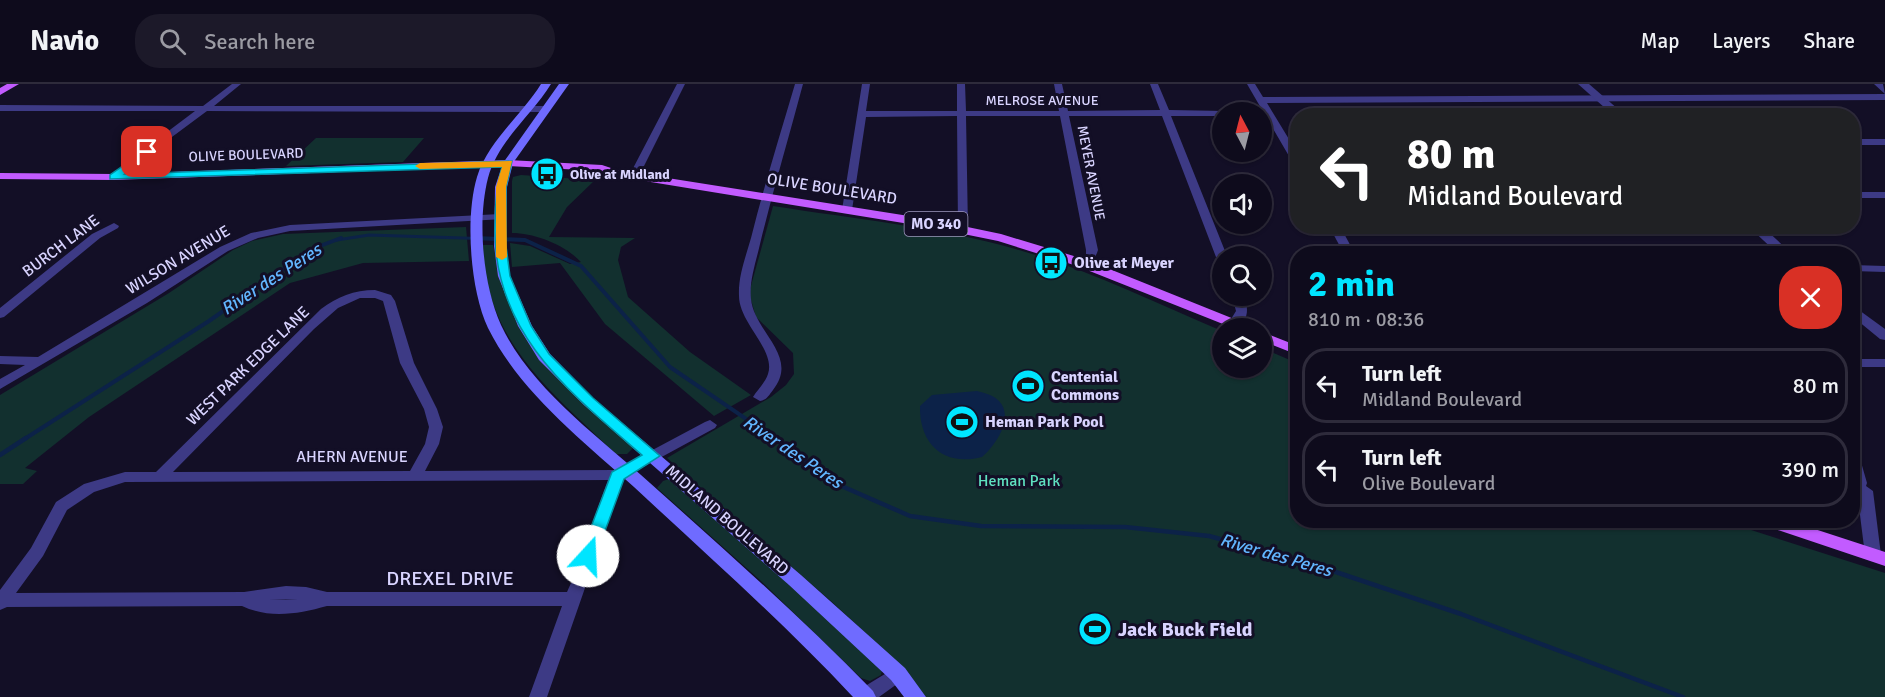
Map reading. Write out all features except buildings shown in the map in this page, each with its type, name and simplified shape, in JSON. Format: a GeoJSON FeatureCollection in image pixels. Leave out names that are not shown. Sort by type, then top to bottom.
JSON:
{"type":"FeatureCollection","features":[{"type":"Feature","properties":{"kind":"main road"},"geometry":{"type":"LineString","coordinates":[[0,92],[14,84]]}},
{"type":"Feature","properties":{"kind":"main road","name":"MIDLAND BOULEVARD"},"geometry":{"type":"LineString","coordinates":[[546,84],[486,168],[477,230],[483,300],[510,354],[559,410],[621,473],[805,633],[865,697]]}},
{"type":"Feature","properties":{"kind":"main road","name":"MIDLAND BOULEVARD"},"geometry":{"type":"LineString","coordinates":[[564,84],[506,167],[501,187],[500,246],[504,276],[513,301],[544,357],[589,402],[795,580],[898,674],[916,697]]}},
{"type":"Feature","properties":{"kind":"main road","name":"OLIVE BOULEVARD"},"geometry":{"type":"LineString","coordinates":[[0,177],[114,177],[385,169],[395,173],[506,167],[597,175],[614,173],[963,229],[1040,248],[1219,318]]}},
{"type":"Feature","properties":{"kind":"main road"},"geometry":{"type":"LineString","coordinates":[[1272,340],[1290,348]]}},
{"type":"Feature","properties":{"kind":"main road"},"geometry":{"type":"LineString","coordinates":[[1790,528],[1879,557]]}},
{"type":"Feature","properties":{"kind":"street"},"geometry":{"type":"LineString","coordinates":[[114,177],[237,84]]}},
{"type":"Feature","properties":{"kind":"street"},"geometry":{"type":"LineString","coordinates":[[634,176],[681,84]]}},
{"type":"Feature","properties":{"kind":"street"},"geometry":{"type":"LineString","coordinates":[[760,397],[772,385],[777,361],[748,313],[744,295],[766,199],[800,84]]}},
{"type":"Feature","properties":{"kind":"street"},"geometry":{"type":"LineString","coordinates":[[847,210],[866,84]]}},
{"type":"Feature","properties":{"kind":"street"},"geometry":{"type":"LineString","coordinates":[[961,84],[963,229]]}},
{"type":"Feature","properties":{"kind":"street","name":"MEYER AVENUE"},"geometry":{"type":"LineString","coordinates":[[1058,84],[1092,250],[1090,256],[1082,263]]}},
{"type":"Feature","properties":{"kind":"street"},"geometry":{"type":"LineString","coordinates":[[1154,84],[1218,246]]}},
{"type":"Feature","properties":{"kind":"street"},"geometry":{"type":"LineString","coordinates":[[1251,84],[1260,100],[1602,100],[1703,96],[1885,98]]}},
{"type":"Feature","properties":{"kind":"street"},"geometry":{"type":"LineString","coordinates":[[1583,84],[1612,108]]}},
{"type":"Feature","properties":{"kind":"street"},"geometry":{"type":"LineString","coordinates":[[1878,84],[1885,91]]}},
{"type":"Feature","properties":{"kind":"street"},"geometry":{"type":"LineString","coordinates":[[0,108],[545,109]]}},
{"type":"Feature","properties":{"kind":"street","name":"MELROSE AVENUE"},"geometry":{"type":"LineString","coordinates":[[861,114],[1212,113]]}},
{"type":"Feature","properties":{"kind":"street"},"geometry":{"type":"LineString","coordinates":[[1272,122],[1290,144]]}},
{"type":"Feature","properties":{"kind":"street"},"geometry":{"type":"LineString","coordinates":[[1860,141],[1885,142]]}},
{"type":"Feature","properties":{"kind":"street"},"geometry":{"type":"LineString","coordinates":[[1860,195],[1885,195]]}},
{"type":"Feature","properties":{"kind":"street","name":"WILSON AVENUE"},"geometry":{"type":"LineString","coordinates":[[0,385],[224,249],[255,235],[303,227],[477,230],[500,223]]}},
{"type":"Feature","properties":{"kind":"street","name":"BURCH LANE"},"geometry":{"type":"LineString","coordinates":[[0,314],[96,236],[114,226]]}},
{"type":"Feature","properties":{"kind":"street"},"geometry":{"type":"LineString","coordinates":[[1763,234],[1777,246]]}},
{"type":"Feature","properties":{"kind":"street"},"geometry":{"type":"LineString","coordinates":[[1860,268],[1885,269]]}},
{"type":"Feature","properties":{"kind":"street","name":"WEST PARK EDGE LANE"},"geometry":{"type":"LineString","coordinates":[[161,475],[299,336],[336,304],[366,295],[385,297],[392,304],[397,335],[409,367],[436,422],[436,433],[415,475]]}},
{"type":"Feature","properties":{"kind":"street"},"geometry":{"type":"LineString","coordinates":[[1860,316],[1885,336]]}},
{"type":"Feature","properties":{"kind":"street"},"geometry":{"type":"LineString","coordinates":[[0,360],[39,361]]}},
{"type":"Feature","properties":{"kind":"street"},"geometry":{"type":"LineString","coordinates":[[1860,363],[1885,363]]}},
{"type":"Feature","properties":{"kind":"street"},"geometry":{"type":"LineString","coordinates":[[538,697],[621,473],[710,425]]}},
{"type":"Feature","properties":{"kind":"street","name":"AHERN AVENUE"},"geometry":{"type":"LineString","coordinates":[[1,601],[38,552],[61,506],[89,488],[124,477],[621,473]]}},
{"type":"Feature","properties":{"kind":"street"},"geometry":{"type":"LineString","coordinates":[[1860,481],[1879,557]]}},
{"type":"Feature","properties":{"kind":"street","name":"DREXEL DRIVE"},"geometry":{"type":"LineString","coordinates":[[1,601],[244,599],[259,608],[299,607],[327,599],[577,588]]}},
{"type":"Feature","properties":{"kind":"street"},"geometry":{"type":"LineString","coordinates":[[865,697],[898,674]]}},
{"type":"Feature","properties":{"kind":"green space"},"geometry":{"type":"Polygon","coordinates":[[[316,138],[424,138],[403,162],[286,166],[316,138]]]}},
{"type":"Feature","properties":{"kind":"green space"},"geometry":{"type":"Polygon","coordinates":[[[521,175],[595,180],[567,207],[549,237],[635,238],[621,247],[618,260],[628,297],[690,352],[751,395],[714,416],[605,324],[560,263],[512,267],[510,243],[530,246],[570,264],[581,262],[567,250],[549,241],[530,235],[512,233],[512,181],[513,177],[521,175]]]}},
{"type":"Feature","properties":{"kind":"green space","name":"Heman Park"},"geometry":{"type":"Polygon","coordinates":[[[773,206],[928,229],[989,242],[1045,258],[1097,277],[1212,327],[1212,378],[1272,378],[1272,352],[1290,360],[1290,528],[1745,528],[1885,573],[1885,697],[926,697],[885,651],[832,602],[667,458],[771,397],[786,385],[794,374],[793,353],[756,317],[749,293],[773,206]]]}},
{"type":"Feature","properties":{"kind":"green space"},"geometry":{"type":"Polygon","coordinates":[[[466,227],[469,261],[363,263],[290,283],[89,417],[25,468],[37,471],[23,484],[0,484],[0,395],[169,293],[233,250],[252,241],[283,234],[466,227]]]}},
{"type":"Feature","properties":{"kind":"green space"},"geometry":{"type":"Polygon","coordinates":[[[483,245],[493,245],[502,285],[510,307],[533,348],[581,401],[634,447],[627,454],[616,454],[546,386],[526,363],[495,310],[486,279],[483,245]]]}},
{"type":"Feature","properties":{"kind":"green space"},"geometry":{"type":"Polygon","coordinates":[[[669,479],[832,621],[882,670],[881,675],[870,681],[861,678],[761,581],[657,488],[663,481],[669,479]]]}},
{"type":"Feature","properties":{"kind":"water","name":"Heman Park Pool"},"geometry":{"type":"Polygon","coordinates":[[[977,391],[994,397],[1003,408],[1004,423],[997,439],[982,457],[956,459],[936,450],[924,431],[920,406],[932,395],[977,391]]]}},
{"type":"Feature","properties":{"kind":"waterway","name":"River des Peres"},"geometry":{"type":"LineString","coordinates":[[337,240],[369,235],[523,240]]}},
{"type":"Feature","properties":{"kind":"waterway","name":"River des Peres"},"geometry":{"type":"LineString","coordinates":[[23,440],[209,321],[312,249],[341,238]]}},
{"type":"Feature","properties":{"kind":"waterway","name":"River des Peres"},"geometry":{"type":"LineString","coordinates":[[476,238],[525,240],[581,266],[670,367],[777,440]]}},
{"type":"Feature","properties":{"kind":"waterway","name":"River des Peres"},"geometry":{"type":"LineString","coordinates":[[0,455],[26,438]]}},
{"type":"Feature","properties":{"kind":"waterway","name":"River des Peres"},"geometry":{"type":"LineString","coordinates":[[775,438],[830,481],[910,516],[981,526],[1125,527],[1209,536],[1309,563],[1461,614],[1683,697]]}},
{"type":"Feature","properties":{"kind":"slow traffic"},"geometry":{"type":"LineString","coordinates":[[420,166],[508,164],[501,187],[500,246],[502,257]]}},
{"type":"Feature","properties":{"kind":"place","name":"Olive at Midland"},"geometry":{"type":"Point","coordinates":[547,174]}},
{"type":"Feature","properties":{"kind":"place","name":"Olive at Meyer"},"geometry":{"type":"Point","coordinates":[1051,263]}},
{"type":"Feature","properties":{"kind":"place","name":"Centenial Commons"},"geometry":{"type":"Point","coordinates":[1028,386]}},
{"type":"Feature","properties":{"kind":"place","name":"Heman Park Pool"},"geometry":{"type":"Point","coordinates":[962,422]}},
{"type":"Feature","properties":{"kind":"place","name":"Jack Buck Field"},"geometry":{"type":"Point","coordinates":[1095,629]}},
{"type":"Feature","properties":{"kind":"route"},"geometry":{"type":"LineString","coordinates":[[147,152],[114,177],[508,164],[501,187],[500,246],[504,276],[525,326],[544,357],[589,402],[652,456],[617,476],[588,556]]}}]}
